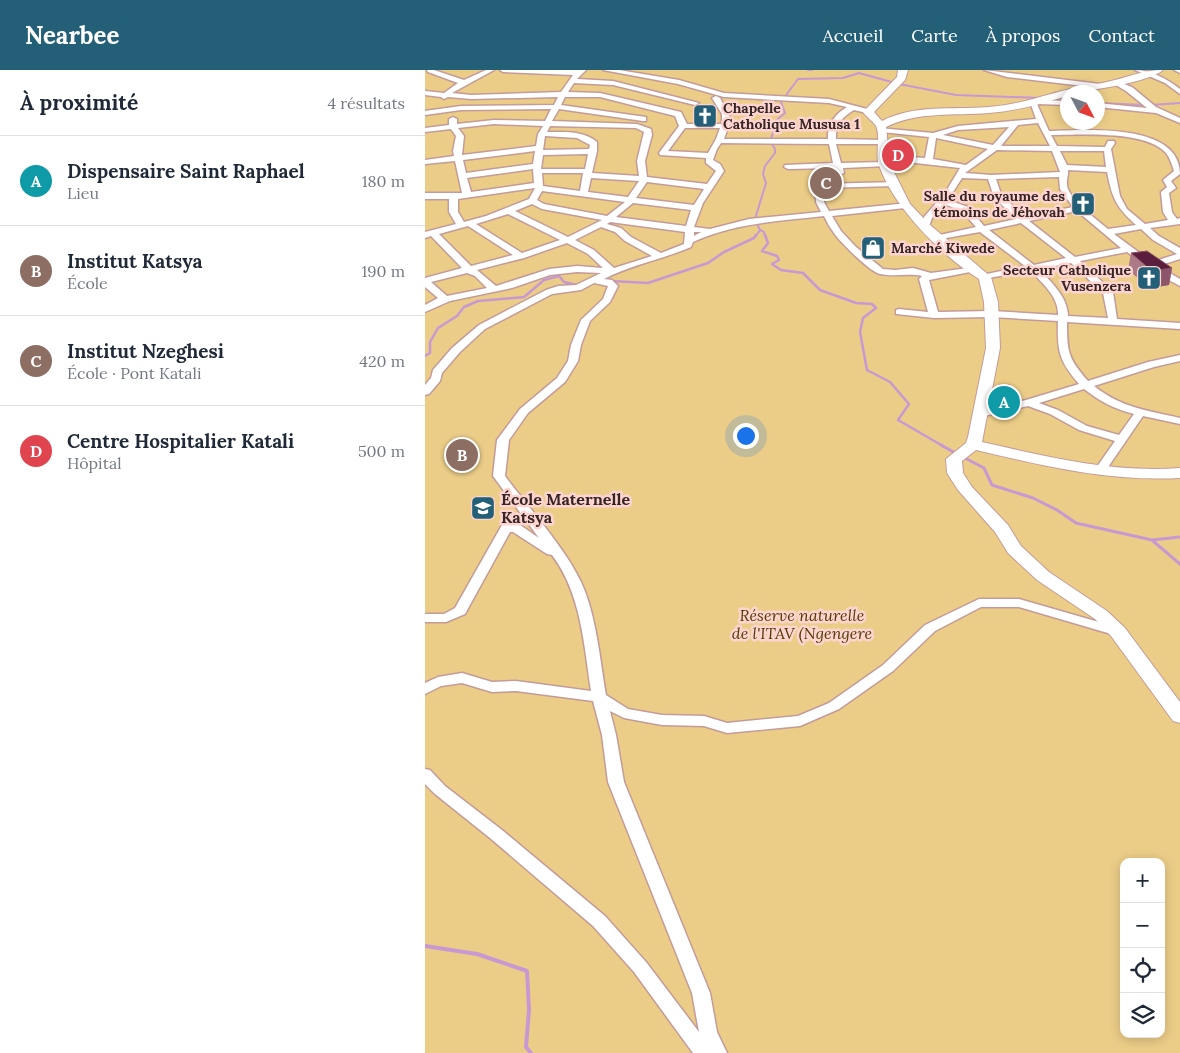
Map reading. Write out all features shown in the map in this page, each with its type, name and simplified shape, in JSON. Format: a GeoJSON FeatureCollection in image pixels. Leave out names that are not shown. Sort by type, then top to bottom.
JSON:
{"type":"FeatureCollection","features":[{"type":"Feature","properties":{"kind":"street"},"geometry":{"type":"LineString","coordinates":[[437,111],[445,95],[491,70]]}},
{"type":"Feature","properties":{"kind":"street"},"geometry":{"type":"LineString","coordinates":[[503,70],[534,79],[580,71]]}},
{"type":"Feature","properties":{"kind":"street"},"geometry":{"type":"LineString","coordinates":[[607,70],[679,82],[709,100],[726,114],[725,126],[719,141],[713,149],[709,162],[717,166],[720,171],[695,208],[689,230],[689,241]]}},
{"type":"Feature","properties":{"kind":"street"},"geometry":{"type":"LineString","coordinates":[[868,112],[902,78],[903,70]]}},
{"type":"Feature","properties":{"kind":"street"},"geometry":{"type":"LineString","coordinates":[[989,71],[1000,70]]}},
{"type":"Feature","properties":{"kind":"street"},"geometry":{"type":"LineString","coordinates":[[1105,85],[1116,83],[1143,72],[1159,70]]}},
{"type":"Feature","properties":{"kind":"street"},"geometry":{"type":"LineString","coordinates":[[429,234],[509,211],[531,201],[539,187],[539,150],[542,134],[558,107],[563,94],[580,71]]}},
{"type":"Feature","properties":{"kind":"street"},"geometry":{"type":"LineString","coordinates":[[989,71],[1093,85]]}},
{"type":"Feature","properties":{"kind":"street"},"geometry":{"type":"LineString","coordinates":[[429,72],[465,83]]}},
{"type":"Feature","properties":{"kind":"street"},"geometry":{"type":"LineString","coordinates":[[1143,72],[1167,82],[1180,92]]}},
{"type":"Feature","properties":{"kind":"street"},"geometry":{"type":"LineString","coordinates":[[615,98],[655,77]]}},
{"type":"Feature","properties":{"kind":"street"},"geometry":{"type":"LineString","coordinates":[[526,94],[534,79]]}},
{"type":"Feature","properties":{"kind":"street"},"geometry":{"type":"LineString","coordinates":[[572,81],[605,82],[709,100],[780,98],[829,101],[868,112],[882,132],[883,161],[905,205],[925,227],[972,269],[985,277],[1128,249]]}},
{"type":"Feature","properties":{"kind":"street"},"geometry":{"type":"LineString","coordinates":[[1116,83],[1129,88],[1147,105],[1157,111],[1179,120]]}},
{"type":"Feature","properties":{"kind":"street"},"geometry":{"type":"LineString","coordinates":[[425,93],[445,95],[600,95],[657,109],[683,111],[709,100]]}},
{"type":"Feature","properties":{"kind":"street"},"geometry":{"type":"LineString","coordinates":[[502,108],[508,95]]}},
{"type":"Feature","properties":{"kind":"street"},"geometry":{"type":"LineString","coordinates":[[882,132],[893,119],[918,114],[997,109],[1060,96]]}},
{"type":"Feature","properties":{"kind":"street"},"geometry":{"type":"LineString","coordinates":[[1041,101],[1060,102]]}},
{"type":"Feature","properties":{"kind":"street"},"geometry":{"type":"LineString","coordinates":[[1041,101],[1041,121],[1056,149],[1064,171],[1064,188],[1068,196],[1107,232],[1149,266],[1180,283]]}},
{"type":"Feature","properties":{"kind":"street"},"geometry":{"type":"LineString","coordinates":[[1105,106],[1157,111]]}},
{"type":"Feature","properties":{"kind":"street"},"geometry":{"type":"LineString","coordinates":[[425,113],[454,109],[558,107],[643,119]]}},
{"type":"Feature","properties":{"kind":"street"},"geometry":{"type":"LineString","coordinates":[[843,186],[832,142],[833,122],[841,113],[853,107]]}},
{"type":"Feature","properties":{"kind":"street"},"geometry":{"type":"LineString","coordinates":[[454,109],[453,126],[460,136],[457,151],[467,195]]}},
{"type":"Feature","properties":{"kind":"street"},"geometry":{"type":"LineString","coordinates":[[637,126],[657,109]]}},
{"type":"Feature","properties":{"kind":"street"},"geometry":{"type":"LineString","coordinates":[[663,153],[683,126],[683,111]]}},
{"type":"Feature","properties":{"kind":"street"},"geometry":{"type":"LineString","coordinates":[[933,135],[958,128],[1014,124],[1023,121],[1041,121]]}},
{"type":"Feature","properties":{"kind":"street"},"geometry":{"type":"LineString","coordinates":[[425,130],[494,122],[637,126],[648,131],[641,162],[643,179],[631,202],[609,220],[567,239],[521,256],[467,269],[425,282]]}},
{"type":"Feature","properties":{"kind":"street"},"geometry":{"type":"LineString","coordinates":[[925,227],[928,217],[942,202],[966,166],[995,148],[1014,124]]}},
{"type":"Feature","properties":{"kind":"street"},"geometry":{"type":"LineString","coordinates":[[683,126],[725,126]]}},
{"type":"Feature","properties":{"kind":"street"},"geometry":{"type":"LineString","coordinates":[[719,141],[832,142],[882,132],[933,135],[995,148],[1107,149]]}},
{"type":"Feature","properties":{"kind":"street"},"geometry":{"type":"LineString","coordinates":[[1046,133],[1119,133],[1153,142],[1164,147],[1176,163],[1179,172],[1167,180],[1176,188],[1165,192],[1167,200],[1166,210],[1170,218],[1178,222]]}},
{"type":"Feature","properties":{"kind":"street"},"geometry":{"type":"LineString","coordinates":[[1107,149],[1119,133]]}},
{"type":"Feature","properties":{"kind":"street"},"geometry":{"type":"LineString","coordinates":[[542,134],[575,135],[587,138],[594,144],[583,194]]}},
{"type":"Feature","properties":{"kind":"street"},"geometry":{"type":"LineString","coordinates":[[929,160],[933,135]]}},
{"type":"Feature","properties":{"kind":"street"},"geometry":{"type":"LineString","coordinates":[[1107,149],[1116,196],[1124,210],[1140,226],[1163,244],[1180,252]]}},
{"type":"Feature","properties":{"kind":"street"},"geometry":{"type":"LineString","coordinates":[[425,162],[539,150],[593,151]]}},
{"type":"Feature","properties":{"kind":"street"},"geometry":{"type":"LineString","coordinates":[[643,152],[711,156]]}},
{"type":"Feature","properties":{"kind":"street"},"geometry":{"type":"LineString","coordinates":[[1170,155],[1180,156]]}},
{"type":"Feature","properties":{"kind":"street"},"geometry":{"type":"LineString","coordinates":[[788,167],[838,167],[883,161],[929,160],[966,166]]}},
{"type":"Feature","properties":{"kind":"street"},"geometry":{"type":"LineString","coordinates":[[462,176],[538,169],[709,187]]}},
{"type":"Feature","properties":{"kind":"street"},"geometry":{"type":"LineString","coordinates":[[959,175],[991,177],[1064,171],[1112,170]]}},
{"type":"Feature","properties":{"kind":"street"},"geometry":{"type":"LineString","coordinates":[[991,177],[997,195],[1021,220],[1072,259],[1109,292],[1113,322]]}},
{"type":"Feature","properties":{"kind":"street"},"geometry":{"type":"LineString","coordinates":[[895,184],[819,186],[820,202],[825,214],[837,232],[853,249],[881,270],[895,273],[913,270],[931,276]]}},
{"type":"Feature","properties":{"kind":"street"},"geometry":{"type":"LineString","coordinates":[[425,196],[454,197],[539,187],[631,202],[695,208]]}},
{"type":"Feature","properties":{"kind":"street"},"geometry":{"type":"LineString","coordinates":[[454,197],[452,213],[466,224],[521,256]]}},
{"type":"Feature","properties":{"kind":"street"},"geometry":{"type":"LineString","coordinates":[[531,201],[542,206],[609,220],[689,230],[709,230],[756,220],[905,205]]}},
{"type":"Feature","properties":{"kind":"street"},"geometry":{"type":"LineString","coordinates":[[942,202],[960,205],[981,228],[1033,268],[1058,298],[1063,306],[1064,354],[1069,366],[1086,385],[1105,400],[1140,413],[1180,421]]}},
{"type":"Feature","properties":{"kind":"street"},"geometry":{"type":"LineString","coordinates":[[938,238],[1080,208]]}},
{"type":"Feature","properties":{"kind":"street"},"geometry":{"type":"LineString","coordinates":[[509,211],[591,252],[612,271]]}},
{"type":"Feature","properties":{"kind":"street"},"geometry":{"type":"LineString","coordinates":[[1107,232],[1178,222]]}},
{"type":"Feature","properties":{"kind":"street"},"geometry":{"type":"LineString","coordinates":[[600,224],[618,230],[628,239],[660,256]]}},
{"type":"Feature","properties":{"kind":"street"},"geometry":{"type":"LineString","coordinates":[[425,392],[436,379],[437,372],[455,350],[482,327],[496,319],[531,303],[549,292],[564,288],[578,288],[612,271],[660,256],[688,244],[689,241],[709,230]]}},
{"type":"Feature","properties":{"kind":"street"},"geometry":{"type":"LineString","coordinates":[[429,234],[467,269],[478,274],[494,289]]}},
{"type":"Feature","properties":{"kind":"street"},"geometry":{"type":"LineString","coordinates":[[1149,266],[1180,256]]}},
{"type":"Feature","properties":{"kind":"street"},"geometry":{"type":"LineString","coordinates":[[935,315],[925,279],[931,276],[972,269]]}},
{"type":"Feature","properties":{"kind":"street"},"geometry":{"type":"LineString","coordinates":[[425,308],[460,295],[494,289],[562,270],[612,271]]}},
{"type":"Feature","properties":{"kind":"street"},"geometry":{"type":"LineString","coordinates":[[985,277],[992,314],[993,348],[980,414],[963,452],[953,465],[955,473],[966,490],[1002,529],[1014,549],[1043,576],[1101,615],[1118,632],[1180,716]]}},
{"type":"Feature","properties":{"kind":"street"},"geometry":{"type":"LineString","coordinates":[[597,279],[609,282],[613,286],[612,291],[607,300],[586,320],[576,345],[573,361],[561,380],[524,411],[503,440],[499,476],[560,557],[575,582],[583,607],[593,653],[599,697],[609,735],[616,782],[647,864],[701,993],[709,1033],[718,1053]]}},
{"type":"Feature","properties":{"kind":"street"},"geometry":{"type":"LineString","coordinates":[[425,282],[443,297],[440,302]]}},
{"type":"Feature","properties":{"kind":"street"},"geometry":{"type":"LineString","coordinates":[[899,312],[935,315],[992,314],[1178,324]]}},
{"type":"Feature","properties":{"kind":"street"},"geometry":{"type":"LineString","coordinates":[[980,414],[1029,403],[1152,364],[1180,358]]}},
{"type":"Feature","properties":{"kind":"street"},"geometry":{"type":"LineString","coordinates":[[1029,403],[1054,412],[1083,428],[1122,440]]}},
{"type":"Feature","properties":{"kind":"street"},"geometry":{"type":"LineString","coordinates":[[1100,471],[1140,413]]}},
{"type":"Feature","properties":{"kind":"street"},"geometry":{"type":"LineString","coordinates":[[963,452],[1137,475],[1180,473]]}},
{"type":"Feature","properties":{"kind":"street"},"geometry":{"type":"LineString","coordinates":[[425,618],[446,618],[460,611],[506,528],[516,528],[560,557]]}},
{"type":"Feature","properties":{"kind":"street"},"geometry":{"type":"LineString","coordinates":[[425,689],[438,682],[462,678],[492,687],[516,686],[599,697],[625,713],[663,720],[704,721],[727,728],[769,725],[800,721],[834,706],[888,668],[930,628],[979,603],[1019,603],[1118,632]]}},
{"type":"Feature","properties":{"kind":"street"},"geometry":{"type":"LineString","coordinates":[[425,774],[440,790],[496,834],[599,921],[640,966],[704,1053]]}},
{"type":"Feature","properties":{"kind":"green space","name":"Réserve naturelle de l'ITAV (Ngengere"},"geometry":{"type":"Polygon","coordinates":[[[425,70],[1180,70],[1180,1053],[425,1053],[425,70]]]}},
{"type":"Feature","properties":{"kind":"building"},"geometry":{"type":"Polygon","coordinates":[[[1147,251],[1172,268],[1152,271],[1131,253],[1147,251]]]}},
{"type":"Feature","properties":{"kind":"building"},"geometry":{"type":"Polygon","coordinates":[[[999,385],[1010,385],[1011,393],[1000,395],[999,385]]]}},
{"type":"Feature","properties":{"kind":"waterway"},"geometry":{"type":"LineString","coordinates":[[760,230],[755,219],[766,183],[763,174],[765,166],[775,153],[775,149],[770,141],[775,128],[772,124],[785,113],[781,102],[798,79],[843,78],[859,73],[899,84],[956,95],[1041,98]]}},
{"type":"Feature","properties":{"kind":"waterway"},"geometry":{"type":"LineString","coordinates":[[1052,99],[1060,100]]}},
{"type":"Feature","properties":{"kind":"waterway"},"geometry":{"type":"LineString","coordinates":[[1105,103],[1145,105]]}},
{"type":"Feature","properties":{"kind":"waterway"},"geometry":{"type":"LineString","coordinates":[[1151,105],[1180,103]]}},
{"type":"Feature","properties":{"kind":"waterway"},"geometry":{"type":"LineString","coordinates":[[756,236],[760,230]]}},
{"type":"Feature","properties":{"kind":"waterway"},"geometry":{"type":"LineString","coordinates":[[760,230],[764,232],[765,236]]}},
{"type":"Feature","properties":{"kind":"waterway"},"geometry":{"type":"LineString","coordinates":[[611,281],[648,283],[708,263],[724,252],[754,238],[756,235]]}},
{"type":"Feature","properties":{"kind":"waterway"},"geometry":{"type":"LineString","coordinates":[[765,235],[768,243],[762,251],[777,256],[779,260],[772,264],[781,270],[803,273],[820,290],[856,303],[872,304],[876,308],[863,318],[860,332],[867,370],[890,382],[909,404],[898,420],[943,446]]}},
{"type":"Feature","properties":{"kind":"waterway"},"geometry":{"type":"LineString","coordinates":[[425,356],[430,353],[430,342],[438,328],[457,316],[464,307],[478,301],[524,297],[544,280],[559,276],[564,282],[577,285]]}},
{"type":"Feature","properties":{"kind":"waterway"},"geometry":{"type":"LineString","coordinates":[[941,445],[957,454]]}},
{"type":"Feature","properties":{"kind":"waterway"},"geometry":{"type":"LineString","coordinates":[[963,457],[984,468],[992,485],[1033,498],[1057,510],[1076,523],[1152,540],[1180,537]]}},
{"type":"Feature","properties":{"kind":"waterway"},"geometry":{"type":"LineString","coordinates":[[1153,541],[1180,564]]}},
{"type":"Feature","properties":{"kind":"waterway"},"geometry":{"type":"LineString","coordinates":[[425,946],[477,954],[527,971],[529,1010],[526,1047],[531,1053]]}},
{"type":"Feature","properties":{"kind":"place","name":"Chapelle Catholique Mususa 1"},"geometry":{"type":"Point","coordinates":[705,116]}},
{"type":"Feature","properties":{"kind":"place","name":"Centre Hospitalier Katali"},"geometry":{"type":"Point","coordinates":[898,155]}},
{"type":"Feature","properties":{"kind":"place","name":"Institut Nzeghesi"},"geometry":{"type":"Point","coordinates":[826,183]}},
{"type":"Feature","properties":{"kind":"place","name":"Salle du royaume des témoins de Jéhovah"},"geometry":{"type":"Point","coordinates":[1083,204]}},
{"type":"Feature","properties":{"kind":"place","name":"Marché Kiwede"},"geometry":{"type":"Point","coordinates":[873,248]}},
{"type":"Feature","properties":{"kind":"place","name":"Secteur Catholique Vusenzera"},"geometry":{"type":"Point","coordinates":[1149,278]}},
{"type":"Feature","properties":{"kind":"place","name":"Dispensaire Saint Raphael"},"geometry":{"type":"Point","coordinates":[1004,402]}},
{"type":"Feature","properties":{"kind":"place","name":"Institut Katsya"},"geometry":{"type":"Point","coordinates":[462,455]}},
{"type":"Feature","properties":{"kind":"place","name":"École Maternelle Katsya"},"geometry":{"type":"Point","coordinates":[483,508]}}]}
